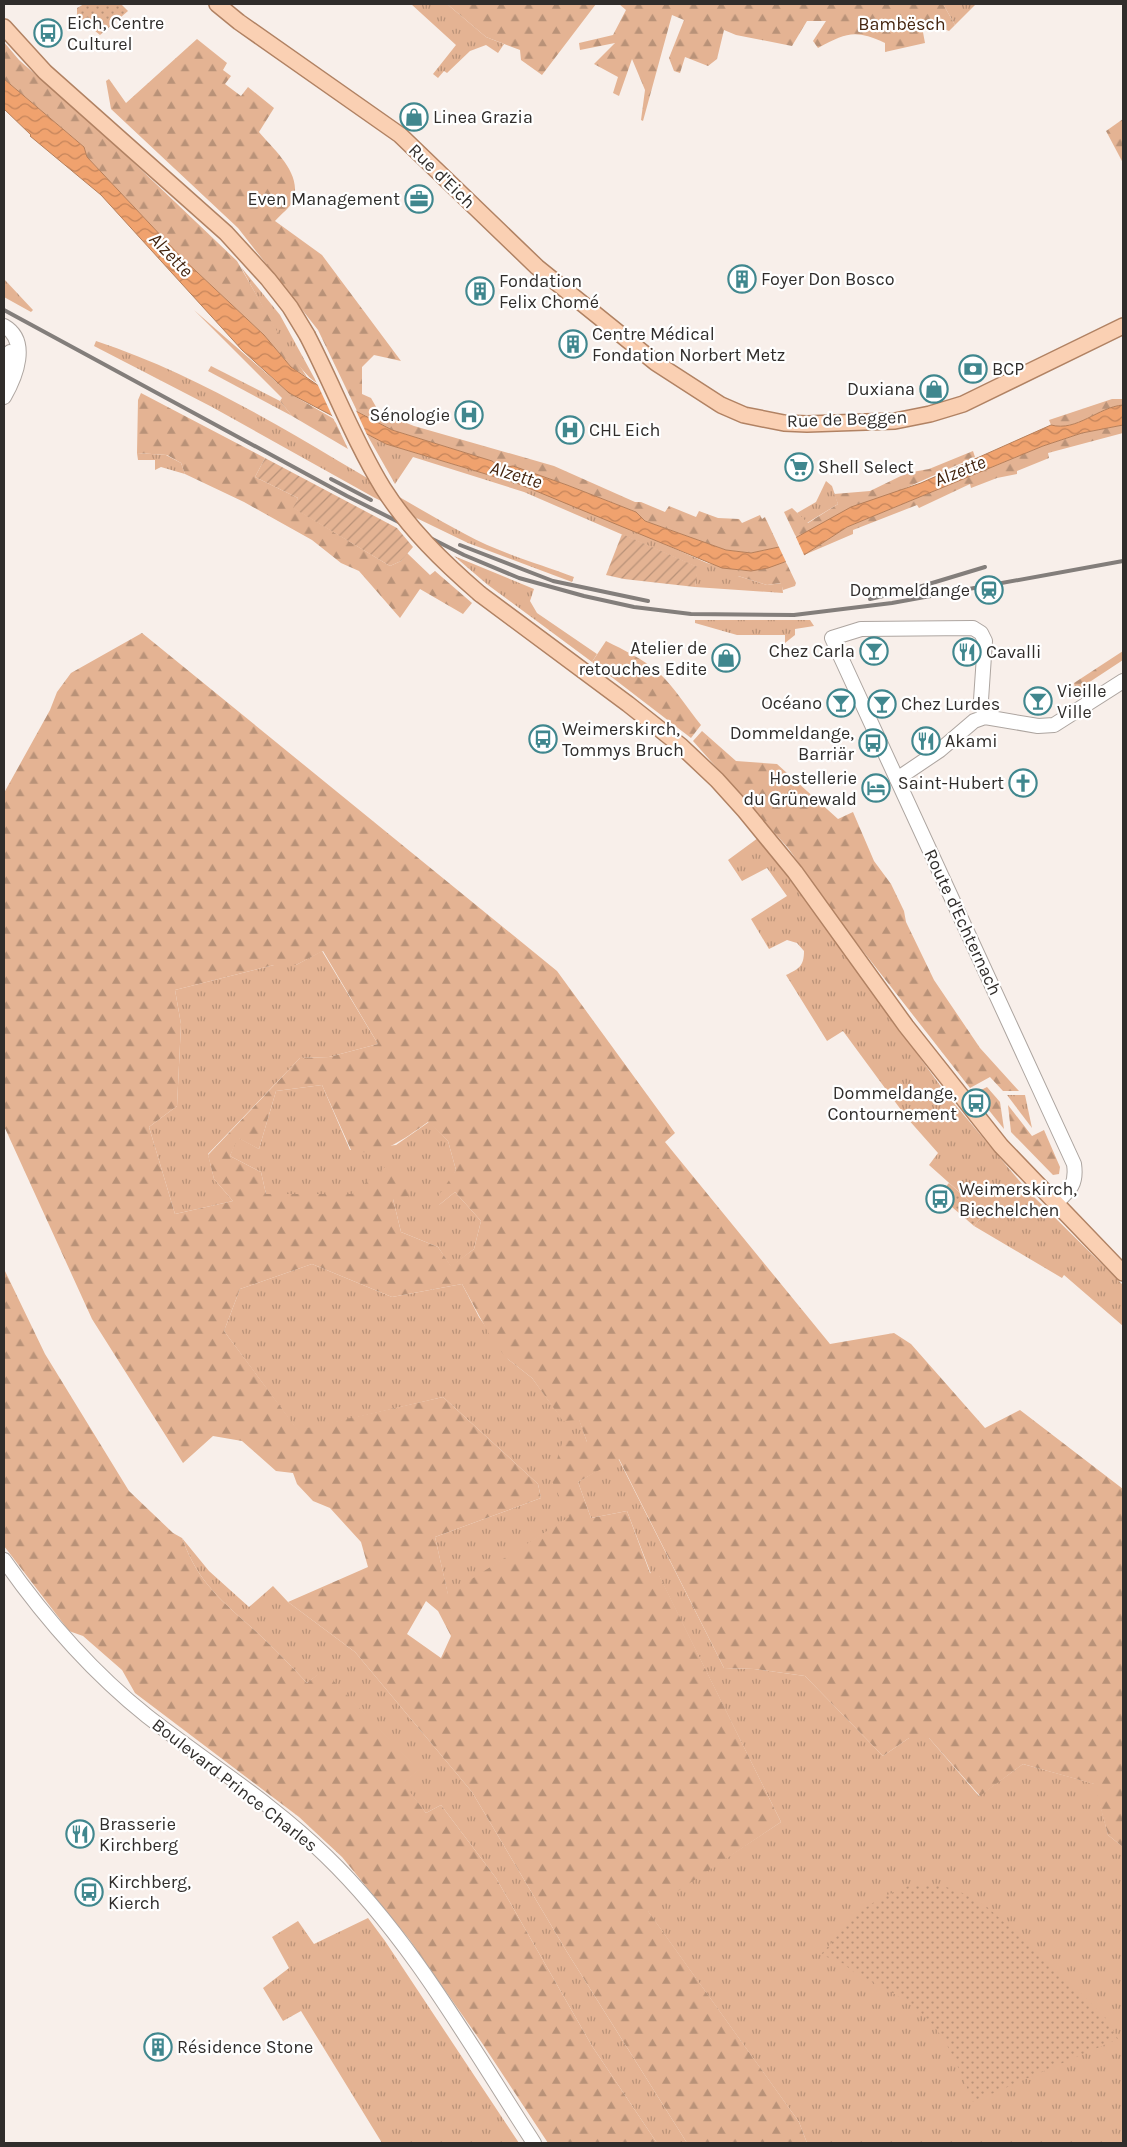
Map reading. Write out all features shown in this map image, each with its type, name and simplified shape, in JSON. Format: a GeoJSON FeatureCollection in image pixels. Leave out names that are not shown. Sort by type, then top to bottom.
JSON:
{"type":"FeatureCollection","features":[{"type":"Feature","properties":{"kind":"main road","name":"Rue d'Eich"},"geometry":{"type":"LineString","coordinates":[[217,4],[239,22],[400,136],[538,267],[656,363]]}},
{"type":"Feature","properties":{"kind":"main road"},"geometry":{"type":"LineString","coordinates":[[4,27],[45,72],[226,233],[268,279],[290,307],[307,335],[362,450],[383,488],[414,531],[480,594],[628,704],[680,746],[734,798],[795,872],[953,1087],[1001,1146],[1123,1272]]}},
{"type":"Feature","properties":{"kind":"main road","name":"Rue de Beggen"},"geometry":{"type":"LineString","coordinates":[[656,363],[721,405],[744,415],[763,420],[807,424],[895,421],[930,414],[963,404],[1123,326]]}},
{"type":"Feature","properties":{"kind":"street"},"geometry":{"type":"LineString","coordinates":[[4,326],[15,337],[19,347],[19,361],[4,397]]}},
{"type":"Feature","properties":{"kind":"street"},"geometry":{"type":"LineString","coordinates":[[4,333],[10,348],[10,359],[4,373]]}},
{"type":"Feature","properties":{"kind":"street","name":"Route d'Echternach"},"geometry":{"type":"LineString","coordinates":[[985,717],[981,700],[985,641],[980,632],[973,628],[861,629],[832,638],[1074,1164],[1073,1187],[1056,1203]]}},
{"type":"Feature","properties":{"kind":"street"},"geometry":{"type":"LineString","coordinates":[[897,779],[940,750],[974,720],[985,717],[1038,726],[1054,725],[1123,681]]}},
{"type":"Feature","properties":{"kind":"street","name":"Boulevard Prince Charles"},"geometry":{"type":"LineString","coordinates":[[4,1560],[23,1587],[59,1631],[123,1695],[145,1714],[284,1819],[326,1856],[367,1900],[409,1954],[534,2143]]}},
{"type":"Feature","properties":{"kind":"street","name":"Boulevard Prince Charles"},"geometry":{"type":"LineString","coordinates":[[4,1569],[23,1587]]}},
{"type":"Feature","properties":{"kind":"green space"},"geometry":{"type":"Polygon","coordinates":[[[84,4],[121,4],[128,11],[100,35],[77,16],[77,8],[84,4]]]}},
{"type":"Feature","properties":{"kind":"green space"},"geometry":{"type":"Polygon","coordinates":[[[411,4],[447,4],[486,37],[504,44],[498,53],[486,45],[470,51],[447,73],[444,71],[438,78],[433,74],[456,45],[411,4]]]}},
{"type":"Feature","properties":{"kind":"green space"},"geometry":{"type":"Polygon","coordinates":[[[447,4],[596,4],[542,75],[521,60],[520,50],[486,37],[447,4]]]}},
{"type":"Feature","properties":{"kind":"green space","name":"Bambësch"},"geometry":{"type":"Polygon","coordinates":[[[619,4],[943,4],[955,25],[949,31],[939,27],[922,27],[925,43],[885,52],[885,43],[858,34],[844,36],[818,48],[813,41],[826,21],[807,21],[792,46],[736,35],[724,30],[717,59],[708,66],[685,57],[680,73],[674,71],[669,58],[684,20],[672,15],[643,121],[641,120],[645,90],[632,59],[619,96],[613,93],[618,77],[594,64],[615,43],[580,50],[579,43],[613,35],[626,10],[619,4]]]}},
{"type":"Feature","properties":{"kind":"green space"},"geometry":{"type":"Polygon","coordinates":[[[943,4],[976,4],[955,25],[943,4]]]}},
{"type":"Feature","properties":{"kind":"green space"},"geometry":{"type":"Polygon","coordinates":[[[197,39],[227,63],[223,70],[231,76],[225,84],[241,96],[248,87],[274,108],[259,132],[291,172],[295,190],[292,203],[275,221],[322,255],[401,361],[374,355],[362,367],[362,394],[371,398],[379,412],[414,426],[554,466],[635,502],[641,502],[665,512],[669,506],[696,517],[699,511],[718,518],[739,519],[742,523],[760,515],[762,519],[765,517],[779,547],[751,553],[726,550],[645,521],[636,512],[567,485],[513,466],[501,468],[492,461],[392,430],[357,411],[318,330],[238,228],[111,109],[106,81],[109,79],[126,103],[197,39]]]}},
{"type":"Feature","properties":{"kind":"green space"},"geometry":{"type":"Polygon","coordinates":[[[4,42],[19,60],[112,142],[237,261],[278,333],[307,377],[291,367],[264,335],[181,257],[87,157],[84,147],[4,79],[4,42]]]}},
{"type":"Feature","properties":{"kind":"green space"},"geometry":{"type":"Polygon","coordinates":[[[1123,119],[1123,163],[1106,131],[1123,119]]]}},
{"type":"Feature","properties":{"kind":"green space"},"geometry":{"type":"Polygon","coordinates":[[[241,267],[280,315],[317,383],[307,375],[286,347],[241,267]]]}},
{"type":"Feature","properties":{"kind":"green space"},"geometry":{"type":"Polygon","coordinates":[[[4,279],[33,310],[31,312],[4,297],[4,279]]]}},
{"type":"Feature","properties":{"kind":"green space"},"geometry":{"type":"Polygon","coordinates":[[[194,310],[289,393],[334,419],[348,449],[292,416],[280,401],[282,398],[194,310]]]}},
{"type":"Feature","properties":{"kind":"green space"},"geometry":{"type":"Polygon","coordinates":[[[96,341],[145,359],[192,380],[284,429],[465,534],[505,552],[574,577],[572,582],[468,543],[375,498],[212,407],[94,346],[96,341]]]}},
{"type":"Feature","properties":{"kind":"green space"},"geometry":{"type":"Polygon","coordinates":[[[211,366],[280,401],[292,416],[208,371],[211,366]]]}},
{"type":"Feature","properties":{"kind":"green space"},"geometry":{"type":"Polygon","coordinates":[[[141,393],[265,458],[255,477],[298,498],[294,508],[390,566],[401,561],[407,553],[430,575],[435,571],[472,603],[463,614],[420,589],[400,618],[359,571],[341,563],[312,540],[244,502],[185,474],[181,463],[167,455],[137,453],[138,400],[141,393]]]}},
{"type":"Feature","properties":{"kind":"green space"},"geometry":{"type":"Polygon","coordinates":[[[1112,399],[1123,399],[1123,405],[1105,410],[1070,425],[1051,425],[1049,420],[1112,399]]]}},
{"type":"Feature","properties":{"kind":"green space"},"geometry":{"type":"Polygon","coordinates":[[[1123,425],[1123,433],[1048,453],[1049,458],[1017,471],[1017,474],[997,478],[971,488],[970,484],[919,508],[917,505],[853,530],[853,534],[804,555],[847,527],[1043,446],[1082,433],[1123,425]]]}},
{"type":"Feature","properties":{"kind":"green space"},"geometry":{"type":"Polygon","coordinates":[[[366,433],[386,444],[519,484],[605,518],[707,563],[738,570],[738,576],[767,585],[782,583],[783,593],[695,587],[697,567],[524,492],[413,457],[395,484],[366,433]]]}},
{"type":"Feature","properties":{"kind":"green space"},"geometry":{"type":"Polygon","coordinates":[[[973,451],[975,457],[796,537],[784,512],[792,508],[808,523],[838,504],[834,494],[870,491],[907,473],[929,469],[973,451]]]}},
{"type":"Feature","properties":{"kind":"green space"},"geometry":{"type":"Polygon","coordinates":[[[137,453],[166,455],[181,463],[185,474],[161,467],[155,470],[155,460],[138,460],[137,453]]]}},
{"type":"Feature","properties":{"kind":"green space"},"geometry":{"type":"Polygon","coordinates":[[[265,458],[397,528],[413,547],[401,561],[390,566],[293,508],[298,498],[255,477],[265,458]]]}},
{"type":"Feature","properties":{"kind":"green space"},"geometry":{"type":"Polygon","coordinates":[[[826,481],[832,486],[838,504],[807,523],[797,513],[816,502],[826,481]]]}},
{"type":"Feature","properties":{"kind":"green space"},"geometry":{"type":"Polygon","coordinates":[[[622,534],[698,567],[695,587],[624,579],[606,575],[622,534]]]}},
{"type":"Feature","properties":{"kind":"green space"},"geometry":{"type":"Polygon","coordinates":[[[454,556],[534,589],[530,601],[537,613],[597,654],[592,662],[488,585],[454,556]]]}},
{"type":"Feature","properties":{"kind":"green space"},"geometry":{"type":"Polygon","coordinates":[[[786,562],[796,583],[795,586],[783,590],[781,583],[767,585],[738,576],[738,570],[751,571],[786,562]]]}},
{"type":"Feature","properties":{"kind":"green space"},"geometry":{"type":"Polygon","coordinates":[[[695,620],[810,620],[814,626],[795,629],[795,635],[785,643],[785,635],[737,635],[695,623],[695,620]]]}},
{"type":"Feature","properties":{"kind":"green space"},"geometry":{"type":"Polygon","coordinates":[[[142,633],[557,971],[675,1133],[665,1142],[830,1344],[894,1333],[911,1344],[985,1428],[1020,1410],[1123,1489],[1123,1847],[1108,1835],[1094,1784],[1023,1764],[980,1796],[929,1738],[909,1738],[883,1756],[805,1676],[754,1669],[724,1668],[619,1459],[578,1482],[591,1518],[627,1511],[650,1573],[659,1575],[781,1822],[648,1911],[799,2122],[807,2143],[687,2143],[567,1952],[472,1792],[355,1652],[288,1602],[368,1567],[361,1542],[330,1508],[313,1501],[297,1484],[293,1473],[276,1471],[242,1441],[213,1436],[183,1463],[92,1319],[4,1126],[4,793],[50,710],[57,692],[71,673],[142,633]],[[323,951],[296,965],[274,965],[175,990],[181,1024],[177,1106],[149,1127],[175,1214],[233,1201],[214,1179],[208,1155],[300,1058],[329,1057],[378,1044],[323,951]],[[322,1085],[276,1091],[259,1149],[238,1138],[230,1156],[261,1172],[266,1194],[352,1194],[389,1164],[408,1177],[409,1196],[393,1199],[401,1232],[438,1247],[451,1266],[474,1249],[481,1221],[455,1192],[439,1205],[435,1201],[456,1170],[448,1141],[428,1122],[401,1140],[382,1149],[372,1152],[351,1150],[322,1085]],[[312,1264],[240,1289],[224,1331],[298,1430],[443,1397],[538,1484],[541,1498],[435,1537],[448,1594],[569,1517],[551,1479],[563,1440],[587,1442],[579,1420],[563,1421],[532,1378],[509,1360],[495,1345],[462,1284],[392,1297],[312,1264]],[[426,1601],[407,1634],[441,1658],[451,1636],[438,1611],[426,1601]]]}},
{"type":"Feature","properties":{"kind":"green space"},"geometry":{"type":"Polygon","coordinates":[[[606,641],[646,663],[670,685],[701,725],[691,738],[592,662],[606,641]]]}},
{"type":"Feature","properties":{"kind":"green space"},"geometry":{"type":"Polygon","coordinates":[[[1123,651],[1123,660],[1082,687],[1080,693],[1076,695],[1074,683],[1123,651]]]}},
{"type":"Feature","properties":{"kind":"green space"},"geometry":{"type":"Polygon","coordinates":[[[702,731],[736,761],[777,764],[838,819],[853,812],[874,861],[891,884],[904,911],[906,922],[934,980],[980,1048],[1019,1091],[1003,1091],[990,1077],[970,1088],[852,937],[788,848],[693,741],[702,731]]]}},
{"type":"Feature","properties":{"kind":"green space"},"geometry":{"type":"Polygon","coordinates":[[[758,838],[789,877],[947,1095],[1028,1191],[1123,1285],[1123,1326],[1064,1275],[1062,1278],[974,1226],[984,1214],[929,1165],[938,1153],[907,1118],[843,1031],[827,1041],[786,975],[802,964],[804,951],[797,943],[787,940],[769,949],[751,919],[787,896],[767,868],[742,881],[728,860],[758,838]]]}},
{"type":"Feature","properties":{"kind":"green space"},"geometry":{"type":"Polygon","coordinates":[[[322,951],[378,1044],[329,1057],[300,1058],[208,1154],[214,1179],[233,1201],[175,1214],[149,1127],[177,1106],[181,1024],[175,990],[274,965],[296,965],[322,951]]]}},
{"type":"Feature","properties":{"kind":"green space"},"geometry":{"type":"Polygon","coordinates":[[[322,1085],[350,1150],[396,1145],[429,1122],[448,1141],[456,1170],[439,1205],[455,1192],[481,1221],[474,1249],[451,1267],[438,1247],[401,1232],[393,1199],[352,1194],[266,1194],[261,1172],[230,1156],[237,1137],[259,1149],[276,1091],[322,1085]]]}},
{"type":"Feature","properties":{"kind":"green space"},"geometry":{"type":"Polygon","coordinates":[[[987,1087],[1000,1102],[1004,1129],[975,1093],[987,1087]]]}},
{"type":"Feature","properties":{"kind":"green space"},"geometry":{"type":"Polygon","coordinates":[[[1007,1095],[1025,1095],[1032,1128],[1007,1095]]]}},
{"type":"Feature","properties":{"kind":"green space"},"geometry":{"type":"Polygon","coordinates":[[[1008,1105],[1032,1136],[1044,1130],[1060,1167],[1059,1174],[1053,1175],[1011,1132],[1008,1105]]]}},
{"type":"Feature","properties":{"kind":"green space"},"geometry":{"type":"Polygon","coordinates":[[[949,1183],[984,1214],[974,1226],[938,1195],[949,1183]]]}},
{"type":"Feature","properties":{"kind":"green space"},"geometry":{"type":"Polygon","coordinates":[[[312,1264],[392,1297],[462,1284],[479,1317],[509,1360],[532,1378],[563,1420],[579,1419],[587,1442],[570,1517],[448,1595],[435,1537],[541,1498],[538,1484],[443,1397],[298,1431],[224,1331],[240,1289],[312,1264]]]}},
{"type":"Feature","properties":{"kind":"green space"},"geometry":{"type":"Polygon","coordinates":[[[4,1269],[45,1354],[129,1491],[173,1533],[182,1538],[197,1570],[206,1583],[270,1644],[307,1683],[323,1670],[419,1770],[403,1783],[426,1813],[441,1805],[496,1878],[592,2046],[657,2143],[548,2143],[482,2043],[409,1939],[342,1857],[299,1817],[135,1693],[122,1670],[83,1636],[69,1631],[4,1546],[4,1269]]]}},
{"type":"Feature","properties":{"kind":"green space"},"geometry":{"type":"Polygon","coordinates":[[[618,1458],[724,1668],[754,1669],[805,1676],[883,1756],[909,1738],[929,1738],[979,1796],[1023,1764],[1095,1784],[1108,1835],[1123,1847],[1123,2143],[807,2143],[799,2122],[647,1910],[781,1822],[659,1576],[651,1574],[627,1511],[591,1518],[578,1482],[618,1458]]]}},
{"type":"Feature","properties":{"kind":"green space"},"geometry":{"type":"Polygon","coordinates":[[[182,1538],[209,1571],[249,1607],[273,1586],[288,1602],[355,1652],[472,1792],[567,1952],[687,2143],[657,2143],[592,2046],[496,1878],[441,1805],[426,1813],[402,1783],[418,1770],[323,1671],[307,1683],[270,1644],[227,1605],[206,1583],[197,1570],[182,1538]]]}},
{"type":"Feature","properties":{"kind":"green space"},"geometry":{"type":"Polygon","coordinates":[[[911,1885],[941,1885],[965,1894],[987,1907],[1089,2001],[1107,2020],[1118,2039],[973,2102],[953,2056],[943,2039],[920,2012],[885,1988],[857,1974],[841,1962],[820,1955],[860,1912],[881,1898],[911,1885]]]}},
{"type":"Feature","properties":{"kind":"green space"},"geometry":{"type":"Polygon","coordinates":[[[368,1918],[519,2143],[382,2143],[301,2011],[283,2021],[263,1988],[289,1968],[272,1937],[298,1921],[314,1944],[368,1918]]]}},
{"type":"Feature","properties":{"kind":"water","name":"Alzette"},"geometry":{"type":"Polygon","coordinates":[[[4,79],[84,147],[87,157],[181,257],[264,335],[291,367],[356,411],[392,430],[492,461],[501,468],[513,466],[567,485],[636,512],[645,521],[726,550],[751,553],[779,547],[851,507],[921,483],[1051,425],[1070,425],[1105,410],[1123,405],[1123,425],[1082,433],[1043,446],[847,527],[804,555],[768,568],[751,571],[722,568],[519,484],[386,444],[289,393],[242,350],[101,195],[30,136],[4,109],[4,79]]]}},
{"type":"Feature","properties":{"kind":"pier"},"geometry":{"type":"Polygon","coordinates":[[[315,379],[354,406],[368,437],[335,422],[315,379]]]}},
{"type":"Feature","properties":{"kind":"pier"},"geometry":{"type":"Polygon","coordinates":[[[795,535],[805,557],[787,564],[778,545],[795,535]]]}},
{"type":"Feature","properties":{"kind":"railway"},"geometry":{"type":"LineString","coordinates":[[4,310],[347,496],[464,555],[519,578],[584,596],[634,607],[691,614],[794,615],[892,603],[1123,561]]}},
{"type":"Feature","properties":{"kind":"railway"},"geometry":{"type":"LineString","coordinates":[[331,479],[371,500]]}},
{"type":"Feature","properties":{"kind":"railway"},"geometry":{"type":"LineString","coordinates":[[460,545],[553,581],[648,601]]}},
{"type":"Feature","properties":{"kind":"railway"},"geometry":{"type":"LineString","coordinates":[[870,599],[909,590],[985,567]]}},
{"type":"Feature","properties":{"kind":"place","name":"Eich, Centre Culturel"},"geometry":{"type":"Point","coordinates":[48,33]}},
{"type":"Feature","properties":{"kind":"place","name":"Linea Grazia"},"geometry":{"type":"Point","coordinates":[414,117]}},
{"type":"Feature","properties":{"kind":"place","name":"Even Management"},"geometry":{"type":"Point","coordinates":[419,199]}},
{"type":"Feature","properties":{"kind":"place","name":"Foyer Don Bosco"},"geometry":{"type":"Point","coordinates":[742,279]}},
{"type":"Feature","properties":{"kind":"place","name":"Fondation Felix Chomé"},"geometry":{"type":"Point","coordinates":[480,291]}},
{"type":"Feature","properties":{"kind":"place","name":"Centre Médical Fondation Norbert Metz"},"geometry":{"type":"Point","coordinates":[573,344]}},
{"type":"Feature","properties":{"kind":"place","name":"BCP"},"geometry":{"type":"Point","coordinates":[973,369]}},
{"type":"Feature","properties":{"kind":"place","name":"Duxiana"},"geometry":{"type":"Point","coordinates":[934,389]}},
{"type":"Feature","properties":{"kind":"place","name":"Sénologie"},"geometry":{"type":"Point","coordinates":[469,415]}},
{"type":"Feature","properties":{"kind":"place","name":"CHL Eich"},"geometry":{"type":"Point","coordinates":[570,430]}},
{"type":"Feature","properties":{"kind":"place","name":"Shell Select"},"geometry":{"type":"Point","coordinates":[799,467]}},
{"type":"Feature","properties":{"kind":"place","name":"Dommeldange"},"geometry":{"type":"Point","coordinates":[989,590]}},
{"type":"Feature","properties":{"kind":"place","name":"Chez Carla"},"geometry":{"type":"Point","coordinates":[874,651]}},
{"type":"Feature","properties":{"kind":"place","name":"Cavalli"},"geometry":{"type":"Point","coordinates":[967,652]}},
{"type":"Feature","properties":{"kind":"place","name":"Atelier de retouches Edite"},"geometry":{"type":"Point","coordinates":[726,658]}},
{"type":"Feature","properties":{"kind":"place","name":"Vieille Ville"},"geometry":{"type":"Point","coordinates":[1038,701]}},
{"type":"Feature","properties":{"kind":"place","name":"Océano"},"geometry":{"type":"Point","coordinates":[841,703]}},
{"type":"Feature","properties":{"kind":"place","name":"Chez Lurdes"},"geometry":{"type":"Point","coordinates":[882,704]}},
{"type":"Feature","properties":{"kind":"place","name":"Weimerskirch, Tommys Bruch"},"geometry":{"type":"Point","coordinates":[543,739]}},
{"type":"Feature","properties":{"kind":"place","name":"Akami"},"geometry":{"type":"Point","coordinates":[926,741]}},
{"type":"Feature","properties":{"kind":"place","name":"Dommeldange, Barriär"},"geometry":{"type":"Point","coordinates":[873,743]}},
{"type":"Feature","properties":{"kind":"place","name":"Saint-Hubert"},"geometry":{"type":"Point","coordinates":[1023,783]}},
{"type":"Feature","properties":{"kind":"place","name":"Hostellerie du Grünewald"},"geometry":{"type":"Point","coordinates":[876,788]}},
{"type":"Feature","properties":{"kind":"place","name":"Dommeldange, Contournement"},"geometry":{"type":"Point","coordinates":[976,1103]}},
{"type":"Feature","properties":{"kind":"place","name":"Weimerskirch, Biechelchen"},"geometry":{"type":"Point","coordinates":[940,1199]}},
{"type":"Feature","properties":{"kind":"place","name":"Brasserie Kirchberg"},"geometry":{"type":"Point","coordinates":[80,1834]}},
{"type":"Feature","properties":{"kind":"place","name":"Kirchberg, Kierch"},"geometry":{"type":"Point","coordinates":[89,1892]}},
{"type":"Feature","properties":{"kind":"place","name":"Résidence Stone"},"geometry":{"type":"Point","coordinates":[158,2047]}}]}
